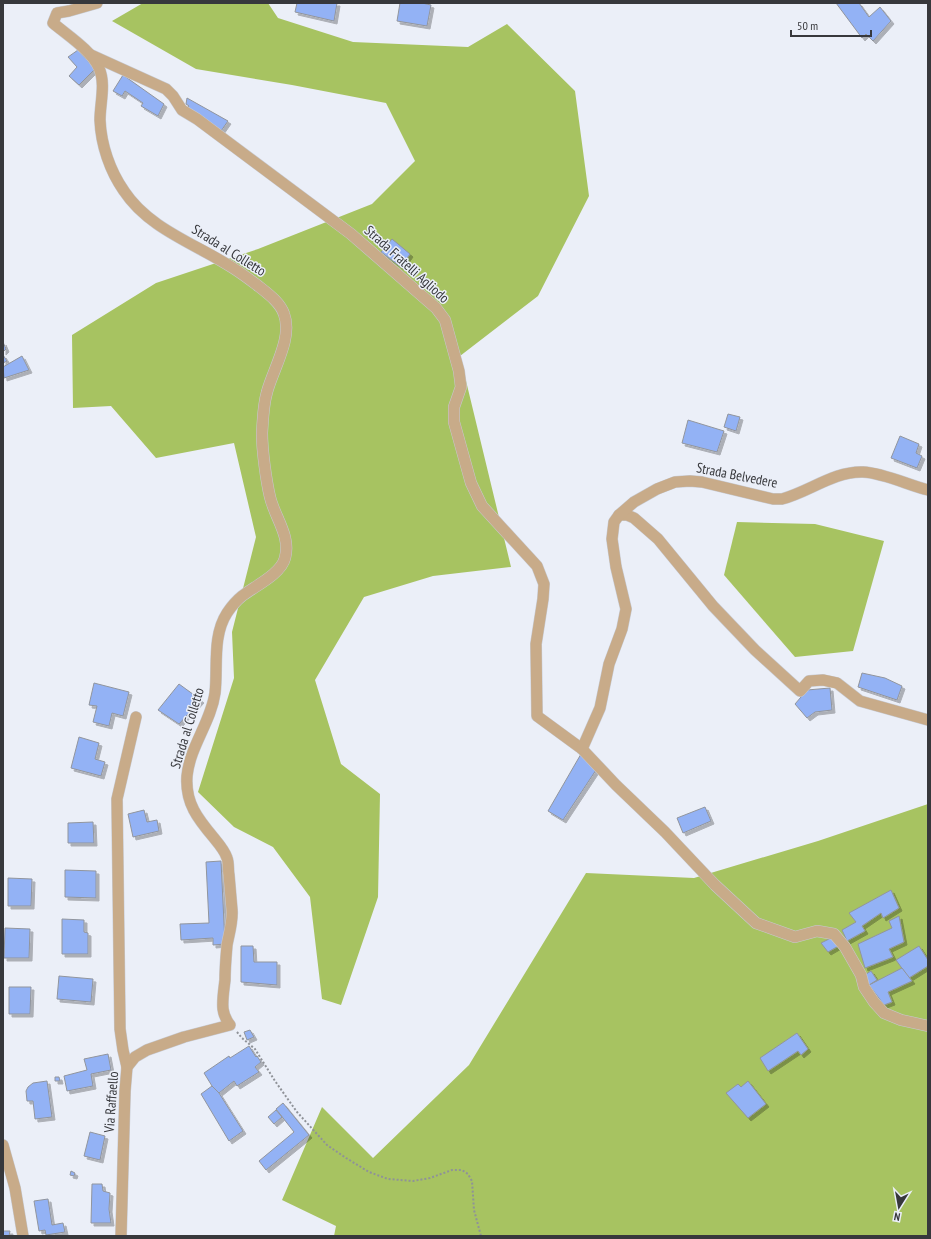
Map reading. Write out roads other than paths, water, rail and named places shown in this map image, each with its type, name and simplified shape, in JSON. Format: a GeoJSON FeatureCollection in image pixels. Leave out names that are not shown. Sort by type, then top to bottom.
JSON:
{"type":"FeatureCollection","features":[{"type":"Feature","properties":{"kind":"street","name":"Strada al Colletto"},"geometry":{"type":"LineString","coordinates":[[97,3],[57,13],[54,23],[90,55],[99,67],[101,75],[102,100],[100,118],[105,149],[110,165],[124,192],[134,205],[152,221],[234,268],[267,292],[284,312],[287,326],[285,339],[267,391],[264,407],[262,437],[270,496],[287,545],[285,558],[282,565],[268,578],[240,598],[225,615],[219,632],[215,694],[212,706],[193,752],[188,772],[187,787],[189,800],[198,819],[220,845],[227,858],[232,914],[227,949],[223,1006],[228,1022]]}},
{"type":"Feature","properties":{"kind":"street","name":"Strada Fratelli Agliodo"},"geometry":{"type":"LineString","coordinates":[[90,55],[166,89],[173,96],[182,110],[197,118],[351,234],[436,308],[445,320],[459,371],[461,387],[454,407],[454,422],[471,484],[482,506],[537,566],[544,584],[536,644],[537,716],[582,749]]}},
{"type":"Feature","properties":{"kind":"street","name":"Strada Belvedere"},"geometry":{"type":"LineString","coordinates":[[619,515],[634,502],[657,489],[675,482],[702,482],[767,498],[782,499],[842,475],[862,472],[877,474],[928,490]]}},
{"type":"Feature","properties":{"kind":"street"},"geometry":{"type":"LineString","coordinates":[[928,720],[860,701],[836,684],[823,680],[809,681],[800,691],[755,650],[713,606],[658,539],[634,518],[627,515],[619,515],[614,522],[612,539],[616,567],[626,609],[622,629],[609,664],[600,708],[582,749],[616,785],[665,832],[715,885],[756,923],[796,938],[817,931],[834,934],[845,947],[861,975],[864,987],[874,1002],[884,1013],[901,1020],[928,1026]]}},
{"type":"Feature","properties":{"kind":"street"},"geometry":{"type":"LineString","coordinates":[[128,1067],[123,1050],[120,1029],[117,799],[136,717]]}},
{"type":"Feature","properties":{"kind":"street","name":"Via Raffaello"},"geometry":{"type":"LineString","coordinates":[[120,1236],[125,1091],[128,1067],[135,1057],[147,1050],[228,1022]]}},
{"type":"Feature","properties":{"kind":"street"},"geometry":{"type":"LineString","coordinates":[[3,1145],[14,1188],[23,1236]]}}]}
